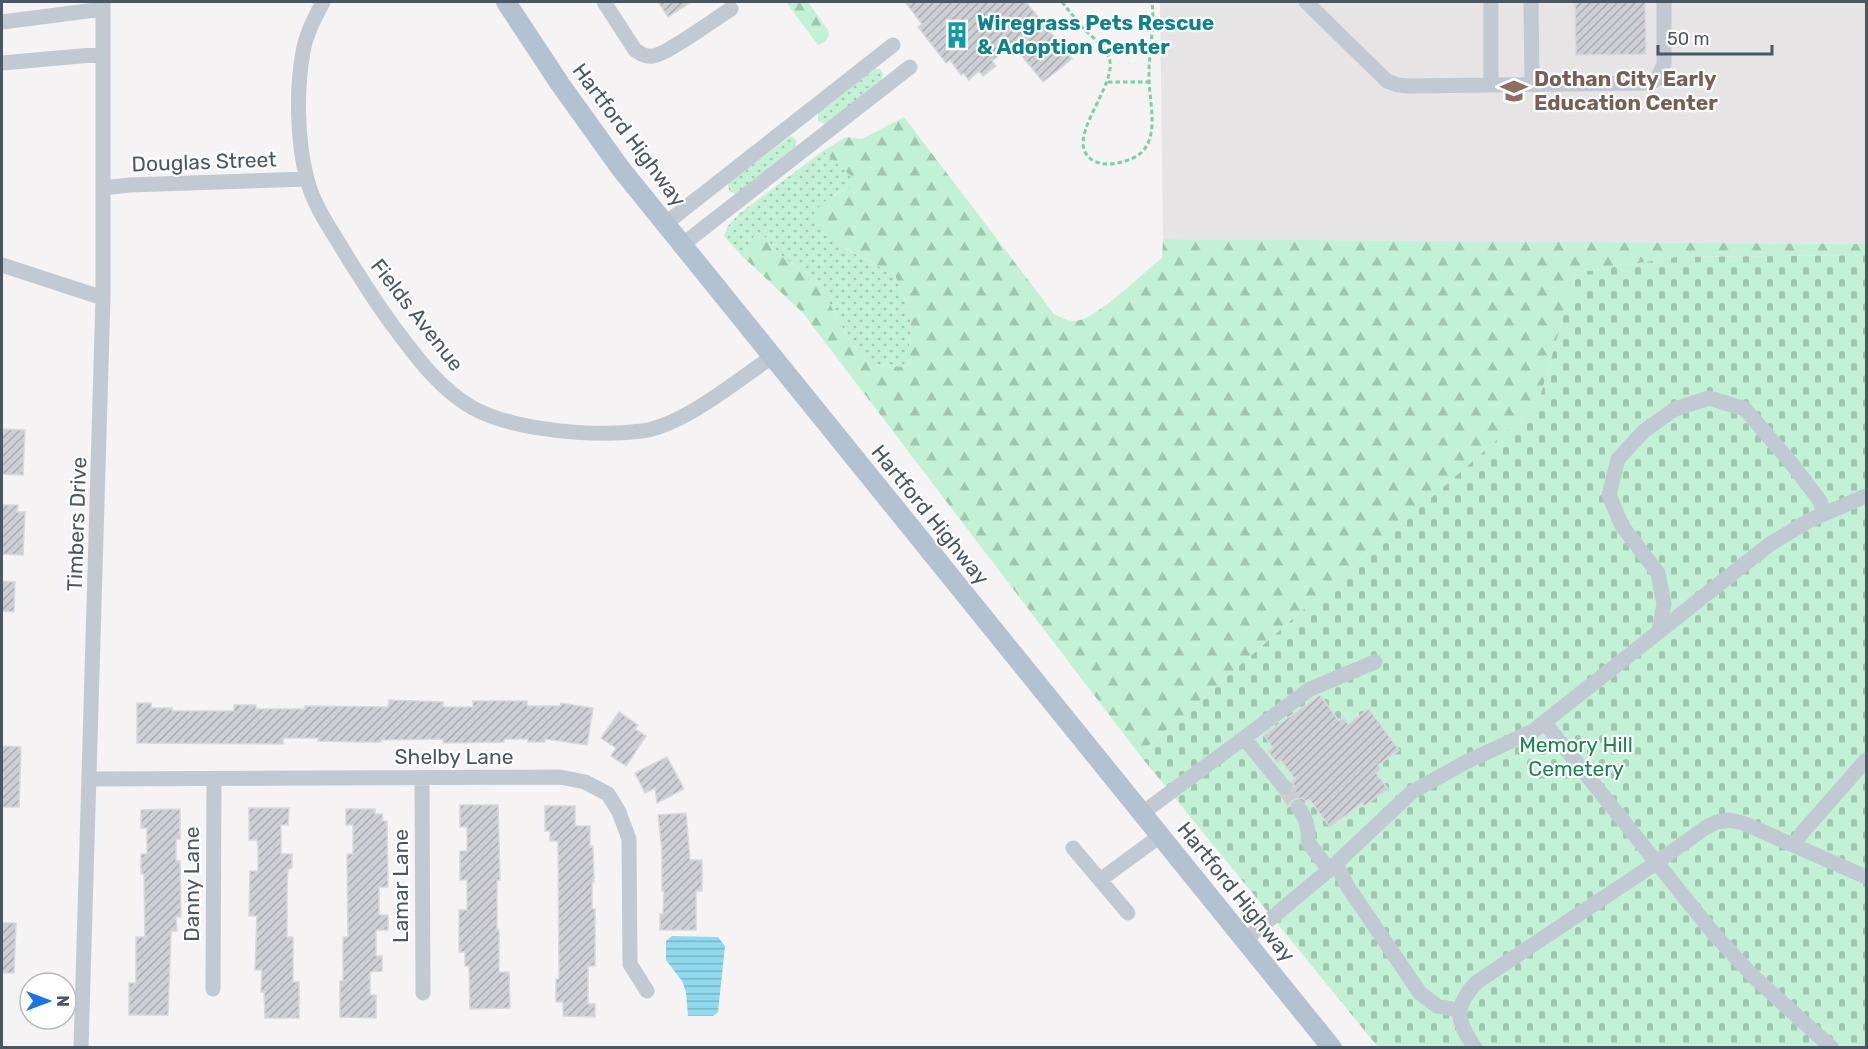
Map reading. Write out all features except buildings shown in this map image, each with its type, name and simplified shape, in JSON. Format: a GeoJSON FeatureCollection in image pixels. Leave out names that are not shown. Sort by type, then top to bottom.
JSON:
{"type":"FeatureCollection","features":[{"type":"Feature","properties":{"kind":"main road","name":"Hartford Highway"},"geometry":{"type":"LineString","coordinates":[[507,2],[621,169],[1141,814],[1332,1047]]}},
{"type":"Feature","properties":{"kind":"street","name":"Fields Avenue"},"geometry":{"type":"LineString","coordinates":[[324,2],[315,16],[303,50],[299,88],[301,141],[307,179],[322,216],[377,304],[447,390],[493,418],[540,428],[601,433],[642,431],[662,427],[683,417],[772,357]]}},
{"type":"Feature","properties":{"kind":"street"},"geometry":{"type":"LineString","coordinates":[[604,2],[635,50],[643,56],[663,52],[731,9]]}},
{"type":"Feature","properties":{"kind":"street"},"geometry":{"type":"LineString","coordinates":[[1306,2],[1387,81],[1409,86],[1649,83],[1657,79],[1664,64],[1664,2]]}},
{"type":"Feature","properties":{"kind":"street"},"geometry":{"type":"LineString","coordinates":[[1491,2],[1491,85]]}},
{"type":"Feature","properties":{"kind":"street"},"geometry":{"type":"LineString","coordinates":[[1531,2],[1532,85]]}},
{"type":"Feature","properties":{"kind":"street"},"geometry":{"type":"LineString","coordinates":[[2,22],[103,5]]}},
{"type":"Feature","properties":{"kind":"street","name":"Timbers Drive"},"geometry":{"type":"LineString","coordinates":[[81,1047],[103,298],[103,5]]}},
{"type":"Feature","properties":{"kind":"street"},"geometry":{"type":"LineString","coordinates":[[665,224],[893,45]]}},
{"type":"Feature","properties":{"kind":"street"},"geometry":{"type":"LineString","coordinates":[[2,63],[103,54]]}},
{"type":"Feature","properties":{"kind":"street"},"geometry":{"type":"LineString","coordinates":[[682,245],[910,67]]}},
{"type":"Feature","properties":{"kind":"street"},"geometry":{"type":"LineString","coordinates":[[798,120],[814,141]]}},
{"type":"Feature","properties":{"kind":"street","name":"Douglas Street"},"geometry":{"type":"LineString","coordinates":[[104,188],[307,179]]}},
{"type":"Feature","properties":{"kind":"street"},"geometry":{"type":"LineString","coordinates":[[2,265],[103,298]]}},
{"type":"Feature","properties":{"kind":"street"},"geometry":{"type":"LineString","coordinates":[[1659,631],[1664,604],[1658,573],[1622,526],[1609,495],[1618,459],[1644,431],[1675,409],[1709,398],[1744,409],[1792,464],[1820,501],[1824,514]]}},
{"type":"Feature","properties":{"kind":"street"},"geometry":{"type":"LineString","coordinates":[[1245,940],[1333,867],[1412,792],[1466,762],[1533,731],[1770,544],[1809,520],[1866,496]]}},
{"type":"Feature","properties":{"kind":"street"},"geometry":{"type":"LineString","coordinates":[[1141,814],[1310,689],[1375,662]]}},
{"type":"Feature","properties":{"kind":"street"},"geometry":{"type":"LineString","coordinates":[[1544,722],[1714,934],[1753,975],[1832,1047]]}},
{"type":"Feature","properties":{"kind":"street"},"geometry":{"type":"LineString","coordinates":[[1244,738],[1284,787]]}},
{"type":"Feature","properties":{"kind":"street"},"geometry":{"type":"LineString","coordinates":[[1795,845],[1866,760]]}},
{"type":"Feature","properties":{"kind":"street","name":"Shelby Lane"},"geometry":{"type":"LineString","coordinates":[[90,779],[560,777],[585,782],[608,794],[619,812],[629,839],[630,964],[646,991]]}},
{"type":"Feature","properties":{"kind":"street","name":"Lamar Lane"},"geometry":{"type":"LineString","coordinates":[[422,778],[423,993]]}},
{"type":"Feature","properties":{"kind":"street","name":"Danny Lane"},"geometry":{"type":"LineString","coordinates":[[213,989],[214,779]]}},
{"type":"Feature","properties":{"kind":"street"},"geometry":{"type":"LineString","coordinates":[[1298,807],[1309,829],[1308,842],[1333,867],[1348,887],[1419,993],[1437,1006],[1458,1010]]}},
{"type":"Feature","properties":{"kind":"street"},"geometry":{"type":"LineString","coordinates":[[1475,1047],[1462,1026],[1458,1010],[1465,994],[1478,982],[1717,822],[1730,820],[1743,823],[1866,877]]}},
{"type":"Feature","properties":{"kind":"street"},"geometry":{"type":"LineString","coordinates":[[1100,880],[1160,837]]}},
{"type":"Feature","properties":{"kind":"street"},"geometry":{"type":"LineString","coordinates":[[1073,848],[1128,913]]}},
{"type":"Feature","properties":{"kind":"path"},"geometry":{"type":"LineString","coordinates":[[1062,2],[1107,55],[1110,64],[1107,82],[1085,129],[1082,142],[1086,154],[1091,159],[1105,164],[1136,157],[1150,142],[1152,119],[1148,82],[1153,40],[1152,2]]}},
{"type":"Feature","properties":{"kind":"path"},"geometry":{"type":"LineString","coordinates":[[1107,82],[1148,82]]}},
{"type":"Feature","properties":{"kind":"shaded area","name":"Dothan City Early Education Center"},"geometry":{"type":"Polygon","coordinates":[[[1160,2],[1866,2],[1866,244],[1163,239],[1160,2]]]}},
{"type":"Feature","properties":{"kind":"green space"},"geometry":{"type":"Polygon","coordinates":[[[786,2],[808,2],[828,30],[829,35],[825,42],[818,45],[786,2]]]}},
{"type":"Feature","properties":{"kind":"green space"},"geometry":{"type":"Polygon","coordinates":[[[875,69],[880,69],[883,74],[881,81],[826,124],[818,121],[818,113],[875,69]]]}},
{"type":"Feature","properties":{"kind":"green space"},"geometry":{"type":"Polygon","coordinates":[[[904,117],[1054,314],[1070,320],[1080,320],[1099,310],[1162,258],[1163,239],[1866,244],[1866,255],[1677,257],[1576,273],[1538,404],[1139,754],[802,312],[743,257],[755,234],[765,237],[782,257],[815,277],[851,343],[871,365],[908,367],[911,316],[895,275],[841,244],[812,221],[821,204],[850,188],[851,176],[823,151],[846,137],[862,139],[904,117]]]}},
{"type":"Feature","properties":{"kind":"green space"},"geometry":{"type":"Polygon","coordinates":[[[791,136],[797,141],[794,148],[736,194],[729,191],[728,183],[791,136]]]}},
{"type":"Feature","properties":{"kind":"green space"},"geometry":{"type":"Polygon","coordinates":[[[823,151],[852,176],[850,188],[833,195],[846,249],[895,275],[911,316],[908,367],[871,365],[851,343],[815,277],[782,257],[765,237],[755,234],[743,257],[724,236],[728,226],[740,213],[823,151]]]}},
{"type":"Feature","properties":{"kind":"green space","name":"Memory Hill Cemetery"},"geometry":{"type":"Polygon","coordinates":[[[1866,255],[1866,1047],[1378,1047],[1139,754],[1538,404],[1576,273],[1677,257],[1866,255]]]}},
{"type":"Feature","properties":{"kind":"water"},"geometry":{"type":"Polygon","coordinates":[[[672,936],[718,937],[725,946],[718,1012],[713,1016],[688,1016],[686,992],[682,981],[666,960],[666,941],[672,936]]]}},
{"type":"Feature","properties":{"kind":"tunnel"},"geometry":{"type":"LineString","coordinates":[[1284,787],[1298,807]]}},
{"type":"Feature","properties":{"kind":"place","name":"Wiregrass Pets Rescue & Adoption Center"},"geometry":{"type":"Point","coordinates":[957,35]}},
{"type":"Feature","properties":{"kind":"place","name":"Dothan City Early Education Center"},"geometry":{"type":"Point","coordinates":[1514,91]}}]}
